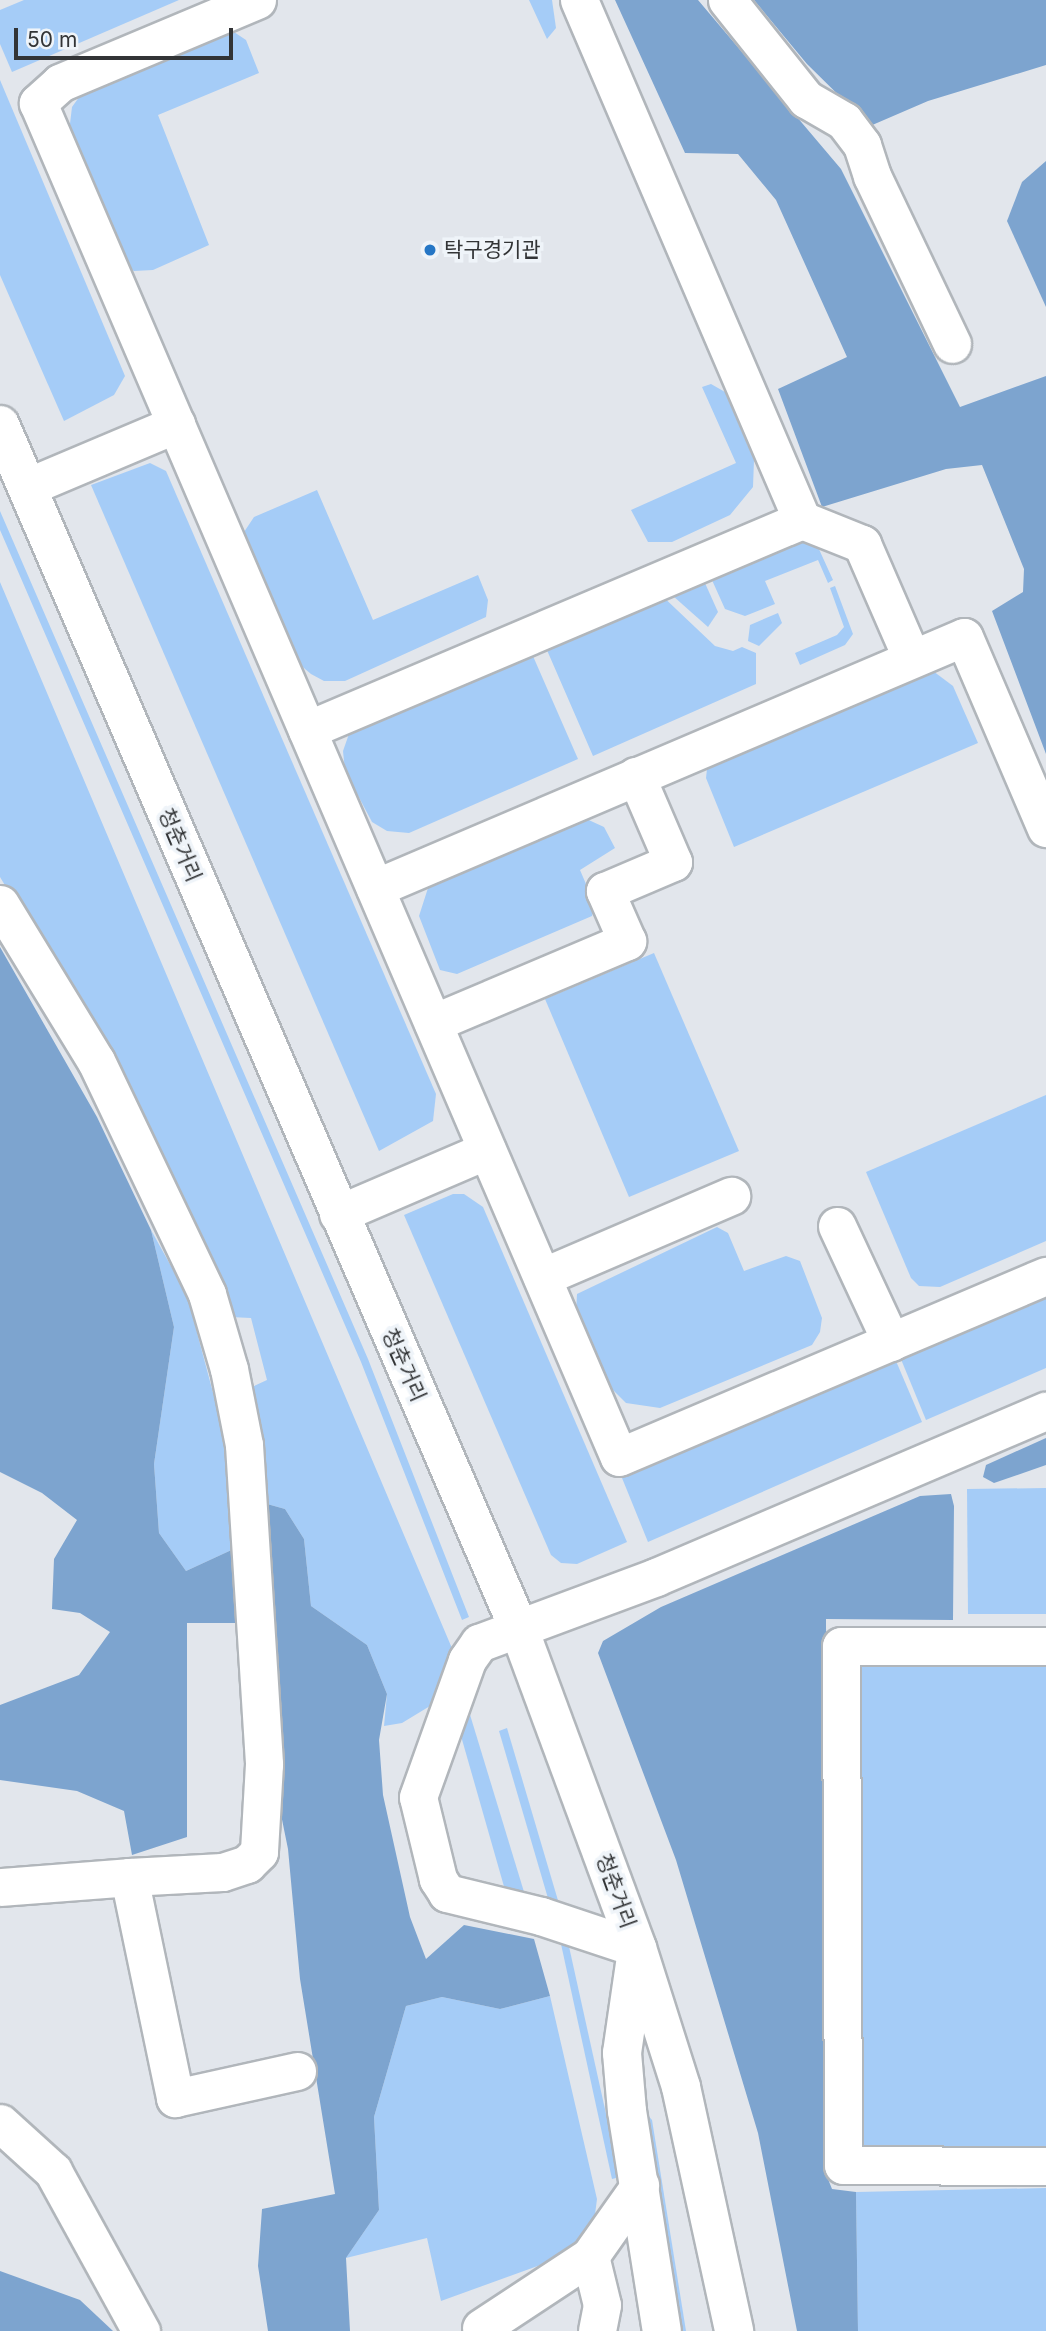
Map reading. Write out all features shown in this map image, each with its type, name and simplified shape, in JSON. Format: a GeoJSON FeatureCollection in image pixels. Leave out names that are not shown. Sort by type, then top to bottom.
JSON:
{"type":"FeatureCollection","features":[{"type":"Feature","properties":{"kind":"main road","name":"청춘거리"},"geometry":{"type":"LineString","coordinates":[[0,425],[519,1629],[637,1948],[681,2087],[734,2331]]}},
{"type":"Feature","properties":{"kind":"main road"},"geometry":{"type":"LineString","coordinates":[[637,1948],[622,2053],[662,2331]]}},
{"type":"Feature","properties":{"kind":"street"},"geometry":{"type":"LineString","coordinates":[[257,0],[60,83],[38,103],[619,1457],[1046,1276]]}},
{"type":"Feature","properties":{"kind":"street"},"geometry":{"type":"LineString","coordinates":[[579,0],[802,520]]}},
{"type":"Feature","properties":{"kind":"street"},"geometry":{"type":"LineString","coordinates":[[727,0],[806,99],[844,121],[862,145],[872,176],[952,344]]}},
{"type":"Feature","properties":{"kind":"street"},"geometry":{"type":"LineString","coordinates":[[27,487],[176,424]]}},
{"type":"Feature","properties":{"kind":"street"},"geometry":{"type":"LineString","coordinates":[[307,730],[802,520],[862,544],[912,659]]}},
{"type":"Feature","properties":{"kind":"street"},"geometry":{"type":"LineString","coordinates":[[374,888],[964,637],[1046,828]]}},
{"type":"Feature","properties":{"kind":"street"},"geometry":{"type":"LineString","coordinates":[[433,1023],[627,941],[605,891],[673,862],[636,776]]}},
{"type":"Feature","properties":{"kind":"street"},"geometry":{"type":"LineString","coordinates":[[0,904],[96,1061],[202,1281],[229,1369],[244,1446],[264,1763],[259,1852],[247,1864],[222,1872],[0,1887]]}},
{"type":"Feature","properties":{"kind":"street"},"geometry":{"type":"LineString","coordinates":[[338,1214],[487,1150]]}},
{"type":"Feature","properties":{"kind":"street"},"geometry":{"type":"LineString","coordinates":[[542,1277],[731,1196]]}},
{"type":"Feature","properties":{"kind":"street"},"geometry":{"type":"LineString","coordinates":[[837,1226],[891,1342]]}},
{"type":"Feature","properties":{"kind":"street"},"geometry":{"type":"LineString","coordinates":[[637,1948],[541,1916],[447,1893],[438,1879],[418,1797],[467,1660],[479,1643],[656,1577],[1046,1411]]}},
{"type":"Feature","properties":{"kind":"street"},"geometry":{"type":"LineString","coordinates":[[1046,1646],[841,1647],[843,2165],[1046,2166]]}},
{"type":"Feature","properties":{"kind":"street"},"geometry":{"type":"LineString","coordinates":[[130,1877],[174,2098],[297,2071]]}},
{"type":"Feature","properties":{"kind":"street"},"geometry":{"type":"LineString","coordinates":[[10,2133],[53,2171],[141,2331]]}},
{"type":"Feature","properties":{"kind":"street"},"geometry":{"type":"LineString","coordinates":[[481,2328],[590,2256],[640,2185]]}},
{"type":"Feature","properties":{"kind":"street"},"geometry":{"type":"LineString","coordinates":[[590,2256],[602,2305],[597,2331]]}},
{"type":"Feature","properties":{"kind":"shaded area"},"geometry":{"type":"Polygon","coordinates":[[[24,0],[179,0],[12,72],[0,44],[0,10],[24,0]]]}},
{"type":"Feature","properties":{"kind":"shaded area"},"geometry":{"type":"Polygon","coordinates":[[[529,0],[552,0],[556,28],[547,39],[529,0]]]}},
{"type":"Feature","properties":{"kind":"shaded area"},"geometry":{"type":"Polygon","coordinates":[[[615,0],[698,0],[841,169],[960,407],[1046,376],[1046,754],[992,611],[1023,592],[1024,569],[982,465],[946,469],[822,507],[778,389],[847,357],[776,200],[738,154],[685,153],[615,0]]]}},
{"type":"Feature","properties":{"kind":"shaded area"},"geometry":{"type":"Polygon","coordinates":[[[754,0],[1046,0],[1046,65],[928,101],[870,126],[807,64],[754,0]]]}},
{"type":"Feature","properties":{"kind":"shaded area"},"geometry":{"type":"Polygon","coordinates":[[[231,30],[246,40],[259,73],[158,115],[209,245],[153,270],[134,271],[127,266],[69,132],[72,107],[87,86],[231,30]]]}},
{"type":"Feature","properties":{"kind":"shaded area"},"geometry":{"type":"Polygon","coordinates":[[[0,80],[125,376],[114,395],[64,421],[0,275],[0,80]]]}},
{"type":"Feature","properties":{"kind":"shaded area"},"geometry":{"type":"Polygon","coordinates":[[[1046,161],[1046,307],[1007,221],[1022,182],[1046,161]]]}},
{"type":"Feature","properties":{"kind":"shaded area"},"geometry":{"type":"Polygon","coordinates":[[[711,384],[725,392],[754,460],[753,487],[730,515],[672,542],[648,542],[631,510],[736,463],[702,387],[711,384]]]}},
{"type":"Feature","properties":{"kind":"shaded area"},"geometry":{"type":"Polygon","coordinates":[[[150,463],[166,471],[436,1094],[433,1121],[379,1151],[91,485],[150,463]]]}},
{"type":"Feature","properties":{"kind":"shaded area"},"geometry":{"type":"Polygon","coordinates":[[[317,490],[373,620],[478,575],[488,600],[486,617],[345,681],[324,681],[311,674],[298,663],[244,532],[254,517],[317,490]]]}},
{"type":"Feature","properties":{"kind":"shaded area"},"geometry":{"type":"Polygon","coordinates":[[[0,511],[368,1359],[469,1617],[462,1620],[361,1362],[0,530],[0,511]]]}},
{"type":"Feature","properties":{"kind":"shaded area"},"geometry":{"type":"Polygon","coordinates":[[[808,525],[833,580],[828,583],[818,560],[765,581],[775,604],[745,616],[725,609],[707,569],[808,525]]]}},
{"type":"Feature","properties":{"kind":"shaded area"},"geometry":{"type":"Polygon","coordinates":[[[700,572],[718,612],[708,627],[664,588],[700,572]]]}},
{"type":"Feature","properties":{"kind":"shaded area"},"geometry":{"type":"Polygon","coordinates":[[[0,582],[454,1653],[430,1706],[402,1723],[384,1726],[387,1694],[367,1645],[311,1606],[304,1539],[285,1509],[260,1502],[250,1388],[267,1380],[251,1318],[230,1317],[27,922],[0,877],[0,582]]]}},
{"type":"Feature","properties":{"kind":"shaded area"},"geometry":{"type":"Polygon","coordinates":[[[835,586],[853,634],[845,645],[800,665],[795,653],[837,635],[844,627],[830,588],[835,586]]]}},
{"type":"Feature","properties":{"kind":"shaded area"},"geometry":{"type":"Polygon","coordinates":[[[657,591],[715,646],[733,651],[742,647],[756,653],[756,684],[593,756],[543,641],[657,591]]]}},
{"type":"Feature","properties":{"kind":"shaded area"},"geometry":{"type":"Polygon","coordinates":[[[778,613],[782,623],[759,646],[748,641],[750,625],[778,613]]]}},
{"type":"Feature","properties":{"kind":"shaded area"},"geometry":{"type":"Polygon","coordinates":[[[529,647],[578,759],[409,833],[387,831],[372,822],[345,771],[343,751],[350,731],[529,647]]]}},
{"type":"Feature","properties":{"kind":"shaded area"},"geometry":{"type":"Polygon","coordinates":[[[917,668],[933,671],[953,686],[978,743],[734,847],[706,778],[708,760],[917,668]]]}},
{"type":"Feature","properties":{"kind":"shaded area"},"geometry":{"type":"Polygon","coordinates":[[[580,816],[604,827],[615,848],[580,870],[595,905],[592,916],[457,974],[440,970],[419,916],[428,888],[439,877],[580,816]]]}},
{"type":"Feature","properties":{"kind":"shaded area"},"geometry":{"type":"Polygon","coordinates":[[[0,947],[97,1117],[151,1230],[174,1327],[154,1464],[159,1533],[186,1571],[238,1547],[243,1623],[187,1623],[187,1837],[132,1855],[124,1811],[77,1791],[0,1780],[0,1705],[79,1675],[110,1632],[80,1613],[52,1609],[54,1559],[77,1520],[42,1493],[0,1472],[0,947]]]}},
{"type":"Feature","properties":{"kind":"shaded area"},"geometry":{"type":"Polygon","coordinates":[[[654,953],[739,1151],[629,1197],[545,999],[654,953]]]}},
{"type":"Feature","properties":{"kind":"shaded area"},"geometry":{"type":"Polygon","coordinates":[[[1046,1095],[1046,1241],[940,1287],[919,1286],[911,1278],[866,1172],[1046,1095]]]}},
{"type":"Feature","properties":{"kind":"shaded area"},"geometry":{"type":"Polygon","coordinates":[[[453,1194],[464,1194],[483,1207],[627,1542],[577,1564],[561,1563],[551,1555],[404,1215],[453,1194]]]}},
{"type":"Feature","properties":{"kind":"shaded area"},"geometry":{"type":"Polygon","coordinates":[[[717,1227],[728,1233],[744,1271],[786,1256],[800,1261],[822,1318],[820,1332],[812,1345],[660,1408],[626,1403],[607,1384],[576,1312],[577,1294],[717,1227]]]}},
{"type":"Feature","properties":{"kind":"shaded area"},"geometry":{"type":"Polygon","coordinates":[[[151,1230],[187,1295],[228,1449],[238,1547],[186,1571],[159,1533],[154,1464],[174,1327],[151,1230]]]}},
{"type":"Feature","properties":{"kind":"shaded area"},"geometry":{"type":"Polygon","coordinates":[[[1046,1288],[1046,1368],[926,1420],[898,1352],[1046,1288]]]}},
{"type":"Feature","properties":{"kind":"shaded area"},"geometry":{"type":"Polygon","coordinates":[[[893,1354],[922,1422],[648,1542],[620,1473],[893,1354]]]}},
{"type":"Feature","properties":{"kind":"shaded area"},"geometry":{"type":"Polygon","coordinates":[[[1046,1438],[1046,1465],[994,1483],[983,1477],[986,1465],[1046,1438]]]}},
{"type":"Feature","properties":{"kind":"shaded area"},"geometry":{"type":"Polygon","coordinates":[[[1046,1488],[1046,1614],[968,1614],[967,1489],[1046,1488]]]}},
{"type":"Feature","properties":{"kind":"shaded area"},"geometry":{"type":"Polygon","coordinates":[[[951,1494],[954,1506],[953,1620],[826,1619],[828,2179],[832,2189],[856,2192],[858,2331],[797,2331],[758,2133],[676,1860],[598,1653],[603,1641],[661,1607],[920,1496],[951,1494]]]}},
{"type":"Feature","properties":{"kind":"shaded area"},"geometry":{"type":"Polygon","coordinates":[[[260,1502],[285,1509],[304,1539],[311,1606],[367,1645],[387,1694],[379,1740],[383,1795],[410,1917],[426,1959],[464,1925],[534,1939],[550,1996],[500,2009],[442,1997],[406,2006],[374,2117],[379,2210],[346,2258],[350,2331],[268,2331],[258,2266],[262,2209],[335,2194],[300,1979],[288,1849],[276,1790],[260,1502]]]}},
{"type":"Feature","properties":{"kind":"shaded area"},"geometry":{"type":"Polygon","coordinates":[[[1046,1657],[1046,2149],[853,2150],[852,1658],[1046,1657]]]}},
{"type":"Feature","properties":{"kind":"shaded area"},"geometry":{"type":"Polygon","coordinates":[[[464,1695],[528,1905],[507,1897],[455,1715],[464,1695]]]}},
{"type":"Feature","properties":{"kind":"shaded area"},"geometry":{"type":"Polygon","coordinates":[[[507,1728],[562,1914],[552,1912],[499,1731],[507,1728]]]}},
{"type":"Feature","properties":{"kind":"shaded area"},"geometry":{"type":"Polygon","coordinates":[[[568,1942],[620,2177],[612,2179],[561,1944],[568,1942]]]}},
{"type":"Feature","properties":{"kind":"shaded area"},"geometry":{"type":"Polygon","coordinates":[[[550,1996],[597,2199],[593,2230],[568,2255],[441,2301],[427,2238],[346,2258],[379,2210],[374,2117],[406,2006],[442,1997],[500,2009],[550,1996]]]}},
{"type":"Feature","properties":{"kind":"shaded area"},"geometry":{"type":"Polygon","coordinates":[[[644,2111],[652,2120],[686,2331],[674,2331],[644,2111]]]}},
{"type":"Feature","properties":{"kind":"shaded area"},"geometry":{"type":"Polygon","coordinates":[[[1046,2188],[1046,2331],[858,2331],[856,2192],[1046,2188]]]}},
{"type":"Feature","properties":{"kind":"shaded area"},"geometry":{"type":"Polygon","coordinates":[[[0,2271],[80,2300],[113,2331],[0,2331],[0,2271]]]}},
{"type":"Feature","properties":{"kind":"place","name":"탁구경기관"},"geometry":{"type":"Point","coordinates":[430,250]}}]}
